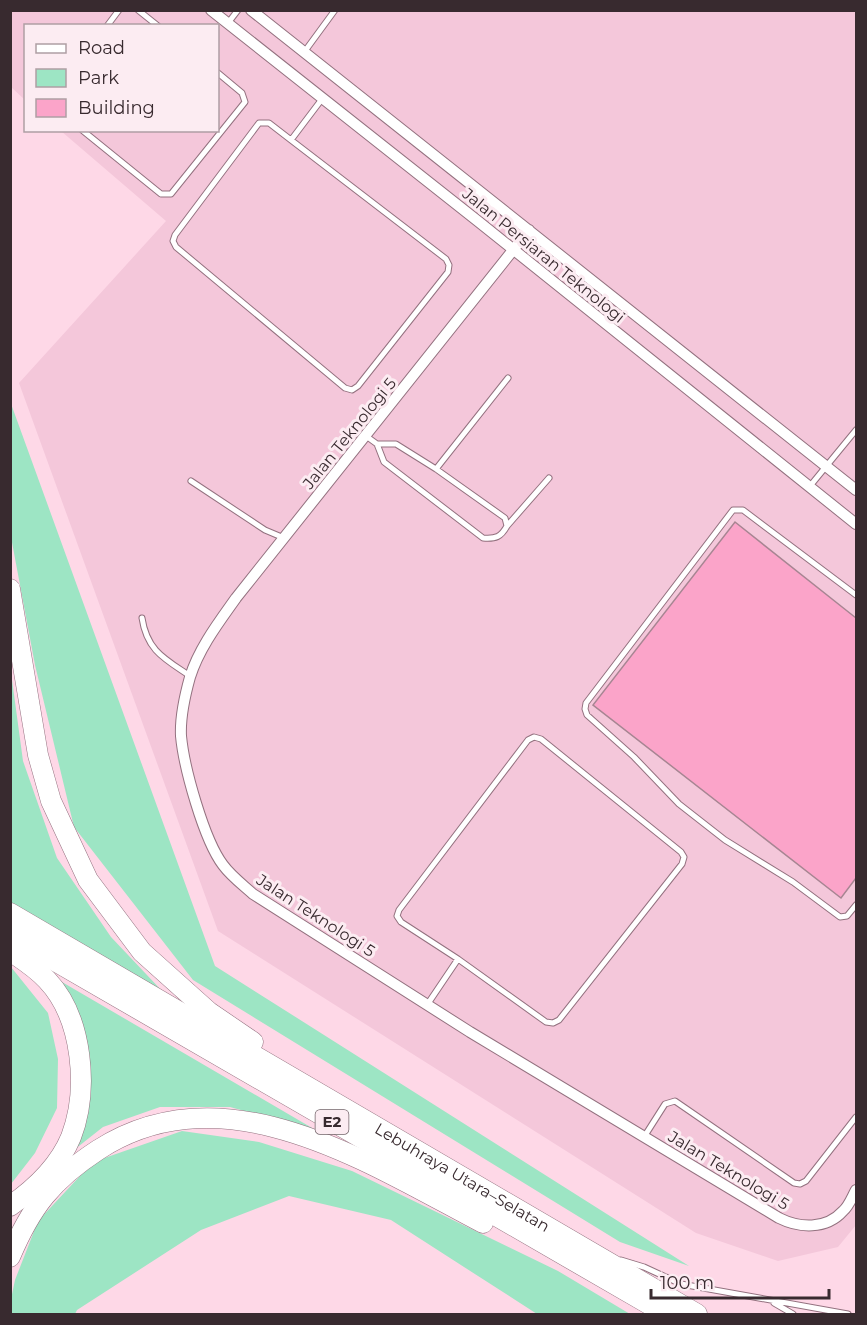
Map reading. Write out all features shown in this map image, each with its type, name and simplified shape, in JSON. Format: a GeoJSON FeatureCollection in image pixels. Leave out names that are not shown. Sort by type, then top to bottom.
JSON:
{"type":"FeatureCollection","features":[{"type":"Feature","properties":{"kind":"highway"},"geometry":{"type":"LineString","coordinates":[[10,589],[38,755],[51,801],[88,880],[142,952],[174,982],[209,1012],[303,1076],[349,1112]]}},
{"type":"Feature","properties":{"kind":"highway","name":"Lebuhraya Utara–Selatan"},"geometry":{"type":"LineString","coordinates":[[10,913],[697,1314]]}},
{"type":"Feature","properties":{"kind":"highway","name":"Lebuhraya Utara–Selatan"},"geometry":{"type":"LineString","coordinates":[[10,935],[661,1311]]}},
{"type":"Feature","properties":{"kind":"highway"},"geometry":{"type":"LineString","coordinates":[[10,951],[32,966],[48,981],[62,1001],[76,1037],[80,1059],[80,1096],[70,1137],[60,1157],[29,1193],[10,1206]]}},
{"type":"Feature","properties":{"kind":"highway"},"geometry":{"type":"LineString","coordinates":[[10,1257],[22,1228],[53,1185],[77,1163],[113,1141],[152,1125],[196,1117],[237,1120],[282,1129],[348,1153],[526,1245],[597,1285],[661,1311]]}},
{"type":"Feature","properties":{"kind":"street","name":"Jalan Persiaran Teknologi"},"geometry":{"type":"LineString","coordinates":[[211,10],[856,525]]}},
{"type":"Feature","properties":{"kind":"street","name":"Jalan Persiaran Teknologi"},"geometry":{"type":"LineString","coordinates":[[251,10],[856,490]]}},
{"type":"Feature","properties":{"kind":"street","name":"Jalan Teknologi 5"},"geometry":{"type":"LineString","coordinates":[[529,230],[284,538],[223,616],[211,635],[190,676],[182,717],[183,752],[206,832],[223,866],[253,894],[427,1005],[791,1224],[819,1225],[832,1219],[843,1212],[856,1190]]}},
{"type":"Feature","properties":{"kind":"lane"},"geometry":{"type":"LineString","coordinates":[[108,24],[119,10]]}},
{"type":"Feature","properties":{"kind":"lane"},"geometry":{"type":"LineString","coordinates":[[138,10],[147,13]]}},
{"type":"Feature","properties":{"kind":"lane"},"geometry":{"type":"LineString","coordinates":[[227,24],[238,10]]}},
{"type":"Feature","properties":{"kind":"lane"},"geometry":{"type":"LineString","coordinates":[[305,51],[335,10]]}},
{"type":"Feature","properties":{"kind":"lane"},"geometry":{"type":"LineString","coordinates":[[84,132],[161,194],[171,195],[244,102],[242,93],[219,74]]}},
{"type":"Feature","properties":{"kind":"lane"},"geometry":{"type":"LineString","coordinates":[[291,140],[322,99]]}},
{"type":"Feature","properties":{"kind":"lane"},"geometry":{"type":"LineString","coordinates":[[259,123],[269,123],[291,140],[446,259],[450,265],[448,272],[358,386],[352,390],[345,388],[176,247],[173,241],[174,235],[259,123]]}},
{"type":"Feature","properties":{"kind":"lane"},"geometry":{"type":"LineString","coordinates":[[436,469],[508,378]]}},
{"type":"Feature","properties":{"kind":"lane"},"geometry":{"type":"LineString","coordinates":[[810,487],[856,430]]}},
{"type":"Feature","properties":{"kind":"lane"},"geometry":{"type":"LineString","coordinates":[[366,436],[377,444],[384,462],[483,538],[495,539],[503,534],[507,526],[549,478]]}},
{"type":"Feature","properties":{"kind":"lane"},"geometry":{"type":"LineString","coordinates":[[377,444],[396,444],[436,469],[505,518],[507,526]]}},
{"type":"Feature","properties":{"kind":"lane"},"geometry":{"type":"LineString","coordinates":[[191,481],[265,530],[284,538]]}},
{"type":"Feature","properties":{"kind":"lane"},"geometry":{"type":"LineString","coordinates":[[856,595],[743,510],[733,510],[586,703],[585,709],[588,715],[634,757],[679,804],[725,840],[793,882],[840,917],[847,916],[856,905]]}},
{"type":"Feature","properties":{"kind":"lane"},"geometry":{"type":"LineString","coordinates":[[142,618],[151,646],[190,676]]}},
{"type":"Feature","properties":{"kind":"lane"},"geometry":{"type":"LineString","coordinates":[[530,738],[541,739],[683,854],[682,864],[556,1022],[546,1022],[458,959],[401,922],[397,916],[530,738]]}},
{"type":"Feature","properties":{"kind":"lane"},"geometry":{"type":"LineString","coordinates":[[427,1005],[458,959]]}},
{"type":"Feature","properties":{"kind":"lane"},"geometry":{"type":"LineString","coordinates":[[644,1137],[665,1104],[675,1101],[794,1183],[800,1184],[806,1181],[856,1118]]}},
{"type":"Feature","properties":{"kind":"lane"},"geometry":{"type":"LineString","coordinates":[[595,1255],[628,1261],[681,1284],[849,1314]]}},
{"type":"Feature","properties":{"kind":"lane"},"geometry":{"type":"LineString","coordinates":[[770,1301],[793,1314]]}},
{"type":"Feature","properties":{"kind":"shaded area"},"geometry":{"type":"Polygon","coordinates":[[[11,11],[856,11],[856,1225],[838,1247],[778,1261],[696,1233],[218,931],[19,383],[166,221],[62,132],[219,132],[219,24],[24,24],[24,99],[11,87],[11,11]]]}},
{"type":"Feature","properties":{"kind":"green space"},"geometry":{"type":"Polygon","coordinates":[[[10,401],[215,966],[689,1266],[620,1242],[193,980],[74,827],[35,665],[11,537],[10,401]]]}},
{"type":"Feature","properties":{"kind":"green space"},"geometry":{"type":"Polygon","coordinates":[[[10,665],[23,761],[57,858],[111,937],[164,993],[11,904],[10,665]]]}},
{"type":"Feature","properties":{"kind":"green space"},"geometry":{"type":"Polygon","coordinates":[[[11,967],[48,1013],[58,1059],[57,1108],[35,1153],[11,1184],[11,967]]]}},
{"type":"Feature","properties":{"kind":"green space"},"geometry":{"type":"Polygon","coordinates":[[[50,975],[319,1132],[230,1107],[160,1107],[103,1127],[60,1161],[85,1100],[50,975]]]}},
{"type":"Feature","properties":{"kind":"green space"},"geometry":{"type":"Polygon","coordinates":[[[182,1131],[259,1142],[352,1171],[558,1271],[630,1314],[537,1314],[391,1220],[289,1196],[201,1230],[77,1310],[75,1314],[11,1314],[15,1280],[38,1221],[93,1162],[182,1131]]]}},
{"type":"Feature","properties":{"kind":"building"},"geometry":{"type":"Polygon","coordinates":[[[735,522],[856,618],[856,878],[841,898],[593,705],[735,522]]]}}]}
